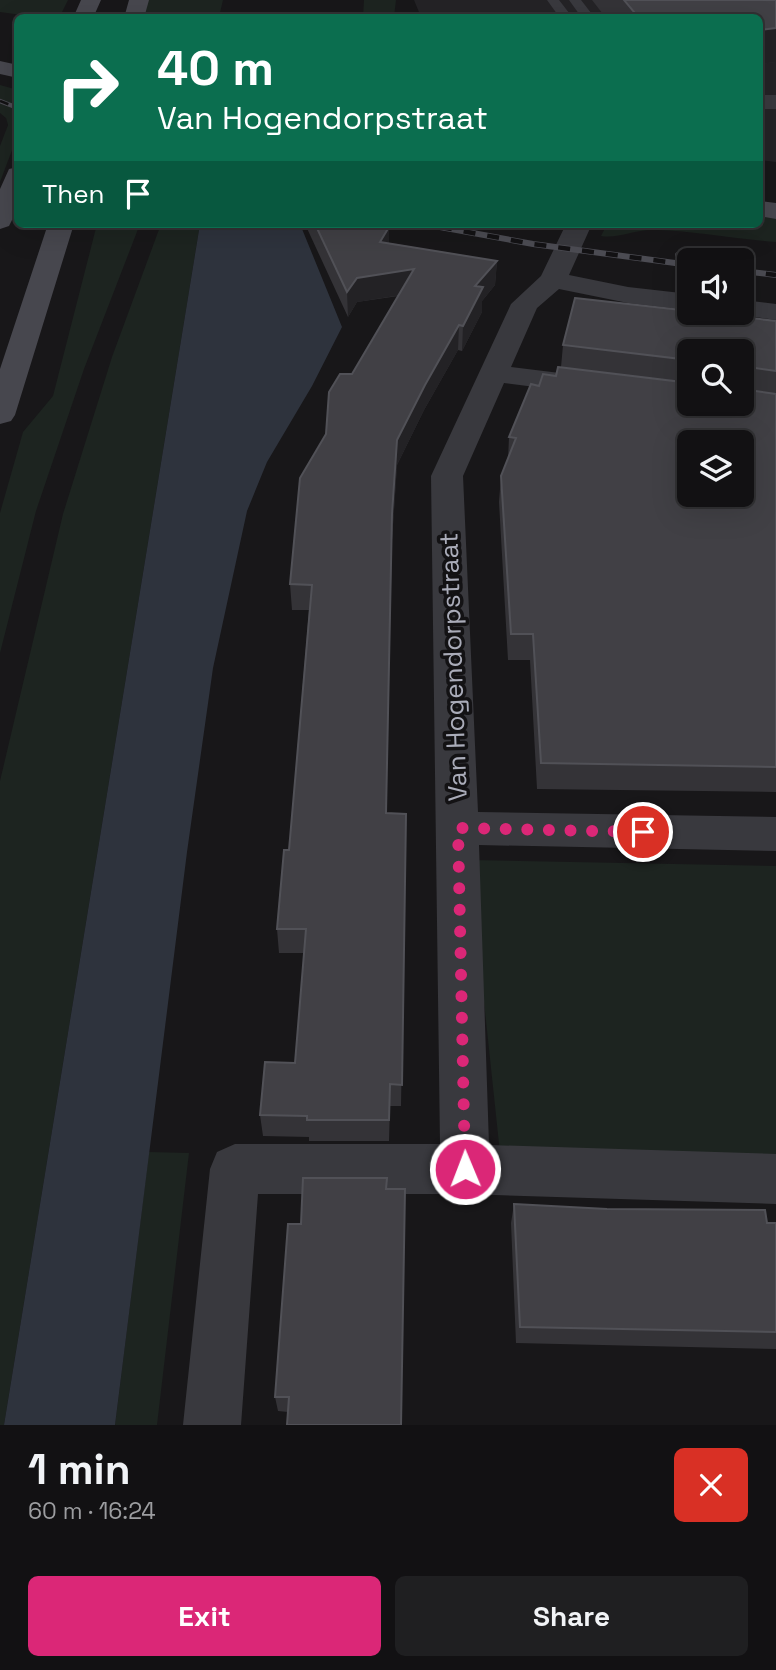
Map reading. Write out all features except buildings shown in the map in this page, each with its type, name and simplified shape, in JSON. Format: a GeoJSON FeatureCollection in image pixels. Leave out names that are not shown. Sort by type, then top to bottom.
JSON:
{"type":"FeatureCollection","features":[{"type":"Feature","properties":{"kind":"main road"},"geometry":{"type":"LineString","coordinates":[[0,221],[14,184]]}},
{"type":"Feature","properties":{"kind":"main road"},"geometry":{"type":"LineString","coordinates":[[0,415],[60,228]]}},
{"type":"Feature","properties":{"kind":"street","name":"Van Hogendorpstraat"},"geometry":{"type":"LineString","coordinates":[[577,228],[552,280],[525,304],[447,476],[458,828],[776,834]]}},
{"type":"Feature","properties":{"kind":"street"},"geometry":{"type":"LineString","coordinates":[[552,280],[628,295],[677,301]]}},
{"type":"Feature","properties":{"kind":"street"},"geometry":{"type":"LineString","coordinates":[[754,309],[776,312]]}},
{"type":"Feature","properties":{"kind":"street"},"geometry":{"type":"LineString","coordinates":[[492,373],[677,396]]}},
{"type":"Feature","properties":{"kind":"street"},"geometry":{"type":"LineString","coordinates":[[458,828],[465,1169]]}},
{"type":"Feature","properties":{"kind":"street"},"geometry":{"type":"LineString","coordinates":[[212,1425],[235,1169],[465,1169],[776,1179]]}},
{"type":"Feature","properties":{"kind":"lane"},"geometry":{"type":"LineString","coordinates":[[575,0],[586,14]]}},
{"type":"Feature","properties":{"kind":"shaded area"},"geometry":{"type":"Polygon","coordinates":[[[0,0],[68,0],[61,14],[0,12],[0,0]]]}},
{"type":"Feature","properties":{"kind":"shaded area"},"geometry":{"type":"Polygon","coordinates":[[[148,0],[223,0],[220,14],[143,14],[148,0]]]}},
{"type":"Feature","properties":{"kind":"shaded area"},"geometry":{"type":"Polygon","coordinates":[[[364,0],[396,0],[394,14],[363,14],[364,0]]]}},
{"type":"Feature","properties":{"kind":"shaded area"},"geometry":{"type":"Polygon","coordinates":[[[414,0],[776,0],[776,162],[763,160],[763,14],[420,14],[414,0]]]}},
{"type":"Feature","properties":{"kind":"shaded area"},"geometry":{"type":"Polygon","coordinates":[[[0,85],[14,89],[14,145],[0,182],[0,146],[8,125],[6,118],[0,113],[0,85]]]}},
{"type":"Feature","properties":{"kind":"shaded area"},"geometry":{"type":"Polygon","coordinates":[[[763,215],[776,217],[776,242],[655,230],[601,236],[605,228],[763,228],[763,215]]]}},
{"type":"Feature","properties":{"kind":"shaded area"},"geometry":{"type":"Polygon","coordinates":[[[96,228],[138,228],[84,369],[36,511],[0,653],[0,513],[23,432],[53,396],[96,228]]]}},
{"type":"Feature","properties":{"kind":"shaded area"},"geometry":{"type":"Polygon","coordinates":[[[160,228],[199,228],[4,1425],[0,1425],[0,781],[63,514],[112,357],[160,228]]]}},
{"type":"Feature","properties":{"kind":"shaded area"},"geometry":{"type":"Polygon","coordinates":[[[199,228],[302,228],[342,327],[312,386],[267,462],[247,511],[213,668],[187,852],[115,1425],[4,1425],[199,228]]]}},
{"type":"Feature","properties":{"kind":"shaded area"},"geometry":{"type":"Polygon","coordinates":[[[469,860],[776,866],[776,1160],[500,1153],[469,860]]]}},
{"type":"Feature","properties":{"kind":"shaded area"},"geometry":{"type":"Polygon","coordinates":[[[149,1152],[189,1153],[157,1425],[115,1425],[149,1152]]]}},
{"type":"Feature","properties":{"kind":"railway"},"geometry":{"type":"LineString","coordinates":[[0,101],[14,106]]}},
{"type":"Feature","properties":{"kind":"railway"},"geometry":{"type":"LineString","coordinates":[[444,228],[449,229]]}},
{"type":"Feature","properties":{"kind":"railway"},"geometry":{"type":"LineString","coordinates":[[445,228],[533,244],[677,263]]}},
{"type":"Feature","properties":{"kind":"railway"},"geometry":{"type":"LineString","coordinates":[[754,272],[776,275]]}},
{"type":"Feature","properties":{"kind":"route"},"geometry":{"type":"LineString","coordinates":[[465,1169],[458,828],[643,832]]}}]}
